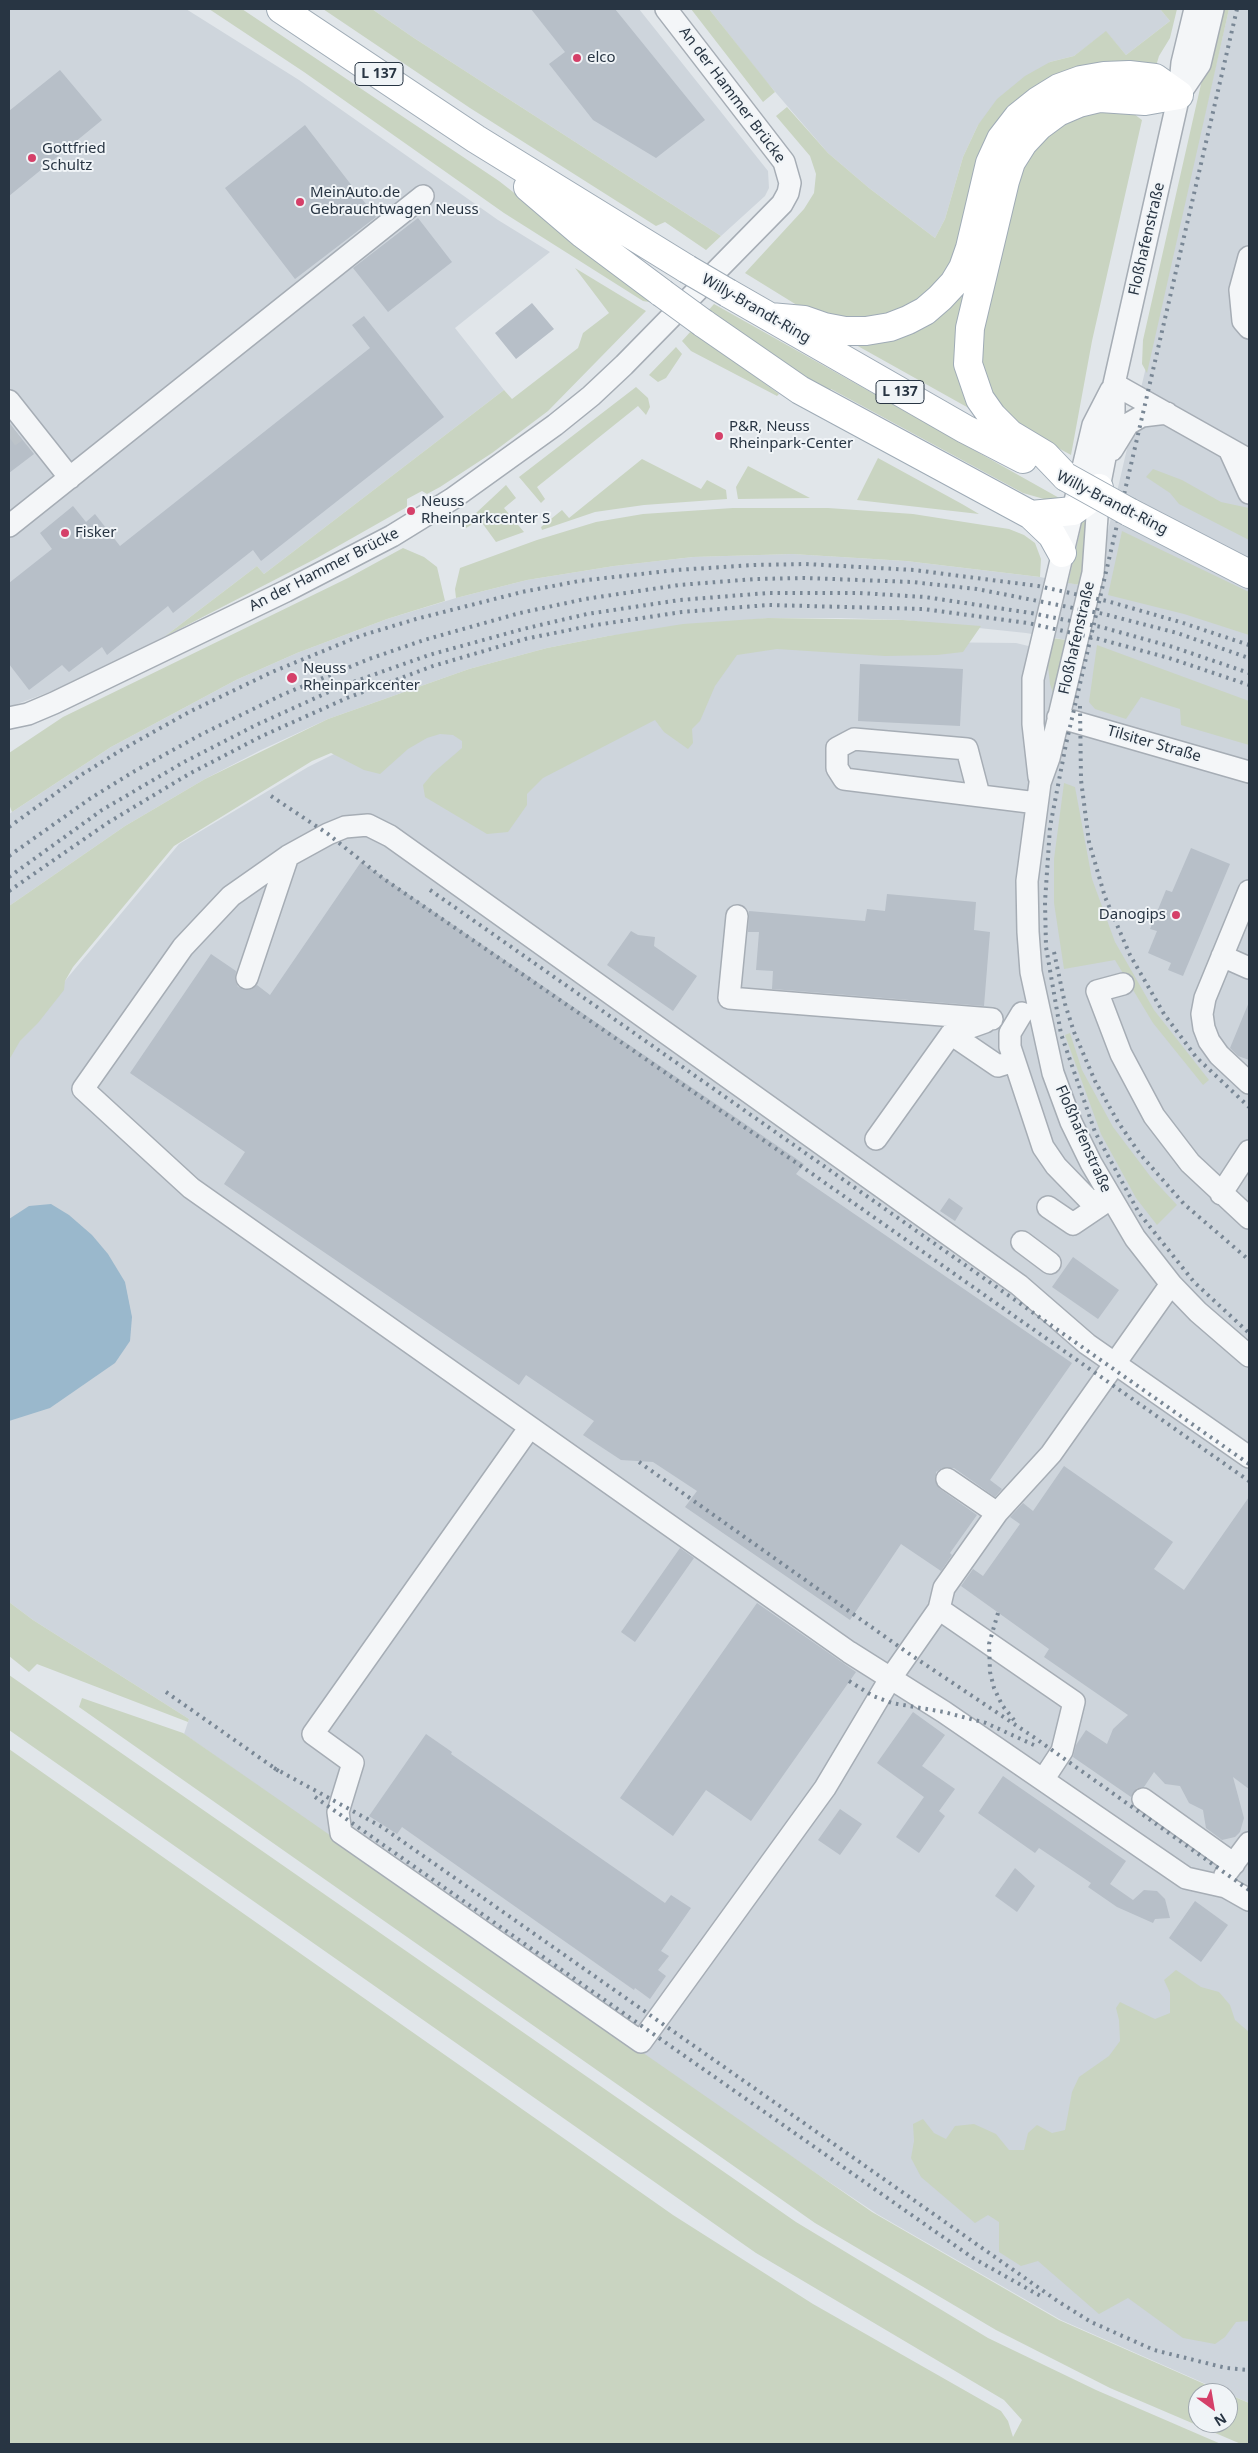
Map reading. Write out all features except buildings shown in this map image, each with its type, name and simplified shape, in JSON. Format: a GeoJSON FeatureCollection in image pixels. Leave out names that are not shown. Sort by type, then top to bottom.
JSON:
{"type":"FeatureCollection","features":[{"type":"Feature","properties":{"kind":"main road","name":"Willy-Brandt-Ring"},"geometry":{"type":"LineString","coordinates":[[282,9],[476,139],[686,269],[965,429],[1031,464],[1066,477],[1249,574]]}},
{"type":"Feature","properties":{"kind":"main road"},"geometry":{"type":"LineString","coordinates":[[770,317],[804,320],[824,328],[844,331],[874,330],[908,320],[926,310],[940,298],[954,283],[963,268],[970,248],[990,163],[1001,138],[1018,117],[1031,106],[1059,88],[1081,80],[1104,76],[1130,75],[1155,78],[1179,95]]}},
{"type":"Feature","properties":{"kind":"main road"},"geometry":{"type":"LineString","coordinates":[[1066,477],[1045,455],[1010,434],[992,416],[980,400],[968,364],[970,328],[1005,182],[1011,162],[1023,143],[1039,126],[1058,112],[1079,103],[1100,98],[1145,101],[1179,95]]}},
{"type":"Feature","properties":{"kind":"main road"},"geometry":{"type":"LineString","coordinates":[[476,139],[583,234],[703,323],[800,390],[1030,515],[1052,535],[1062,553]]}},
{"type":"Feature","properties":{"kind":"main road"},"geometry":{"type":"LineString","coordinates":[[1030,515],[1073,511],[1087,501],[1102,478]]}},
{"type":"Feature","properties":{"kind":"street","name":"An der Hammer Brücke"},"geometry":{"type":"LineString","coordinates":[[9,718],[28,714],[54,704],[286,591],[392,536],[452,499],[555,425],[590,396],[624,365],[782,204],[788,193],[790,183],[784,162],[666,9]]}},
{"type":"Feature","properties":{"kind":"street","name":"Floßhafenstraße"},"geometry":{"type":"LineString","coordinates":[[1195,9],[1182,63],[1179,95],[1114,384],[1114,412],[1102,478],[1092,573],[1049,758],[1039,793],[1027,881],[1030,1011],[1071,1122],[1109,1197],[1135,1238],[1170,1284],[1198,1312],[1249,1356]]}},
{"type":"Feature","properties":{"kind":"street","name":"Floßhafenstraße"},"geometry":{"type":"LineString","coordinates":[[1179,95],[1200,64],[1213,9]]}},
{"type":"Feature","properties":{"kind":"street"},"geometry":{"type":"LineString","coordinates":[[9,526],[423,196]]}},
{"type":"Feature","properties":{"kind":"street"},"geometry":{"type":"LineString","coordinates":[[1249,256],[1240,290],[1243,321],[1249,328]]}},
{"type":"Feature","properties":{"kind":"street","name":"Floßhafenstraße"},"geometry":{"type":"LineString","coordinates":[[1039,793],[1032,707],[1033,679],[1092,425],[1114,384]]}},
{"type":"Feature","properties":{"kind":"street"},"geometry":{"type":"LineString","coordinates":[[1114,384],[1249,460]]}},
{"type":"Feature","properties":{"kind":"street"},"geometry":{"type":"LineString","coordinates":[[9,401],[21,428],[70,478]]}},
{"type":"Feature","properties":{"kind":"street","name":"Floßhafenstraße"},"geometry":{"type":"LineString","coordinates":[[1102,478],[1116,440],[1128,424],[1142,416],[1166,413]]}},
{"type":"Feature","properties":{"kind":"street"},"geometry":{"type":"LineString","coordinates":[[1229,449],[1249,493]]}},
{"type":"Feature","properties":{"kind":"street","name":"Floßhafenstraße"},"geometry":{"type":"LineString","coordinates":[[1042,639],[1042,685],[1048,703],[1058,717]]}},
{"type":"Feature","properties":{"kind":"street","name":"Tilsiter Straße"},"geometry":{"type":"LineString","coordinates":[[1058,717],[1249,772]]}},
{"type":"Feature","properties":{"kind":"street"},"geometry":{"type":"LineString","coordinates":[[979,795],[967,749],[854,739],[837,748],[837,768],[844,779],[979,795],[1039,793]]}},
{"type":"Feature","properties":{"kind":"street"},"geometry":{"type":"LineString","coordinates":[[1249,1457],[1087,1344],[1019,1285],[390,836],[368,825],[346,827],[288,856],[231,896],[183,947],[83,1089],[191,1188],[890,1679],[944,1712],[1186,1878],[1226,1887],[1249,1900]]}},
{"type":"Feature","properties":{"kind":"street"},"geometry":{"type":"LineString","coordinates":[[247,978],[288,856]]}},
{"type":"Feature","properties":{"kind":"street"},"geometry":{"type":"LineString","coordinates":[[1249,891],[1205,998],[1202,1014],[1204,1028],[1209,1041],[1220,1055],[1249,1083]]}},
{"type":"Feature","properties":{"kind":"street"},"geometry":{"type":"LineString","coordinates":[[738,916],[729,998],[992,1019]]}},
{"type":"Feature","properties":{"kind":"street"},"geometry":{"type":"LineString","coordinates":[[1222,956],[1249,968]]}},
{"type":"Feature","properties":{"kind":"street"},"geometry":{"type":"LineString","coordinates":[[1123,984],[1096,991],[1121,1054],[1154,1116],[1190,1163],[1221,1194],[1249,1218]]}},
{"type":"Feature","properties":{"kind":"street"},"geometry":{"type":"LineString","coordinates":[[876,1139],[952,1034],[992,1019],[1030,1011]]}},
{"type":"Feature","properties":{"kind":"street"},"geometry":{"type":"LineString","coordinates":[[1030,1011],[1010,1033],[1010,1047],[1043,1147],[1056,1166],[1090,1201],[1095,1202],[1109,1197]]}},
{"type":"Feature","properties":{"kind":"street"},"geometry":{"type":"LineString","coordinates":[[952,1034],[998,1066],[1014,1061]]}},
{"type":"Feature","properties":{"kind":"street"},"geometry":{"type":"LineString","coordinates":[[1221,1194],[1249,1151]]}},
{"type":"Feature","properties":{"kind":"street"},"geometry":{"type":"LineString","coordinates":[[1048,1207],[1073,1224],[1109,1197]]}},
{"type":"Feature","properties":{"kind":"street"},"geometry":{"type":"LineString","coordinates":[[1022,1242],[1050,1263]]}},
{"type":"Feature","properties":{"kind":"street"},"geometry":{"type":"LineString","coordinates":[[530,1427],[313,1734],[353,1763],[338,1812],[341,1833],[641,2042],[825,1788],[890,1679],[939,1609],[944,1588],[997,1513],[1051,1454],[1170,1284]]}},
{"type":"Feature","properties":{"kind":"street"},"geometry":{"type":"LineString","coordinates":[[947,1479],[997,1513]]}},
{"type":"Feature","properties":{"kind":"street"},"geometry":{"type":"LineString","coordinates":[[939,1609],[1074,1702],[1062,1751],[1043,1780]]}},
{"type":"Feature","properties":{"kind":"street"},"geometry":{"type":"LineString","coordinates":[[1143,1799],[1234,1864]]}},
{"type":"Feature","properties":{"kind":"street"},"geometry":{"type":"LineString","coordinates":[[1217,1886],[1249,1843]]}},
{"type":"Feature","properties":{"kind":"shaded area"},"geometry":{"type":"Polygon","coordinates":[[[9,9],[186,9],[299,80],[498,220],[550,252],[455,328],[504,390],[264,574],[257,566],[164,637],[55,690],[9,707],[9,9]]]}},
{"type":"Feature","properties":{"kind":"shaded area"},"geometry":{"type":"Polygon","coordinates":[[[372,9],[639,9],[768,171],[769,188],[765,196],[721,236],[372,9]]]}},
{"type":"Feature","properties":{"kind":"shaded area"},"geometry":{"type":"Polygon","coordinates":[[[709,9],[1160,9],[1170,21],[1126,55],[1106,32],[1074,56],[1050,62],[978,125],[963,157],[945,219],[935,238],[869,188],[828,153],[764,79],[709,9]]]}},
{"type":"Feature","properties":{"kind":"shaded area"},"geometry":{"type":"Polygon","coordinates":[[[1229,9],[1249,9],[1249,2403],[1238,2398],[1238,2383],[1204,2383],[1061,2320],[877,2214],[651,2063],[184,1734],[189,1719],[33,1620],[9,1602],[9,1048],[179,844],[308,767],[426,708],[564,665],[826,641],[1016,643],[1078,658],[1067,640],[1026,633],[903,620],[841,618],[768,618],[608,636],[547,648],[469,669],[328,719],[261,750],[205,779],[125,826],[9,906],[9,814],[111,747],[236,680],[297,653],[387,619],[456,598],[527,580],[614,566],[693,557],[792,554],[906,561],[1040,577],[1080,585],[1094,591],[1229,9]]]}},
{"type":"Feature","properties":{"kind":"green space"},"geometry":{"type":"Polygon","coordinates":[[[209,9],[242,9],[499,181],[655,303],[643,301],[504,213],[304,72],[209,9]]]}},
{"type":"Feature","properties":{"kind":"green space"},"geometry":{"type":"Polygon","coordinates":[[[323,9],[372,9],[721,236],[706,250],[665,222],[656,226],[470,108],[323,9]]]}},
{"type":"Feature","properties":{"kind":"green space"},"geometry":{"type":"Polygon","coordinates":[[[691,9],[709,9],[775,92],[763,102],[691,9]]]}},
{"type":"Feature","properties":{"kind":"green space"},"geometry":{"type":"Polygon","coordinates":[[[1160,9],[1177,9],[1170,38],[1159,56],[1156,66],[1081,68],[950,269],[920,301],[869,321],[813,315],[745,273],[804,209],[814,193],[816,174],[810,156],[776,116],[787,107],[828,153],[869,188],[935,238],[945,219],[963,157],[978,125],[997,99],[1025,76],[1050,62],[1074,56],[1106,31],[1126,55],[1170,21],[1160,9]]]}},
{"type":"Feature","properties":{"kind":"green space"},"geometry":{"type":"Polygon","coordinates":[[[1218,9],[1229,9],[1147,373],[1142,364],[1143,340],[1218,9]]]}},
{"type":"Feature","properties":{"kind":"green space"},"geometry":{"type":"Polygon","coordinates":[[[1099,89],[999,180],[974,411],[856,345],[929,316],[995,165],[1099,89]]]}},
{"type":"Feature","properties":{"kind":"green space"},"geometry":{"type":"Polygon","coordinates":[[[1126,108],[1142,120],[1092,341],[1071,455],[1014,424],[990,394],[979,360],[982,324],[1023,164],[1043,139],[1060,125],[1082,114],[1126,108]]]}},
{"type":"Feature","properties":{"kind":"green space"},"geometry":{"type":"Polygon","coordinates":[[[575,268],[646,311],[548,411],[492,453],[440,487],[427,494],[422,491],[407,499],[407,507],[317,558],[164,637],[257,566],[264,574],[504,390],[512,399],[578,348],[583,333],[609,313],[575,268]]]}},
{"type":"Feature","properties":{"kind":"green space"},"geometry":{"type":"Polygon","coordinates":[[[714,304],[1061,499],[1051,501],[1023,493],[831,389],[827,394],[707,312],[714,304]]]}},
{"type":"Feature","properties":{"kind":"green space"},"geometry":{"type":"Polygon","coordinates":[[[692,330],[779,394],[777,396],[691,351],[682,341],[692,330]]]}},
{"type":"Feature","properties":{"kind":"green space"},"geometry":{"type":"Polygon","coordinates":[[[676,347],[682,354],[666,378],[658,382],[649,375],[676,347]]]}},
{"type":"Feature","properties":{"kind":"green space"},"geometry":{"type":"Polygon","coordinates":[[[636,387],[648,398],[650,407],[646,415],[638,406],[537,487],[545,499],[541,503],[519,477],[636,387]]]}},
{"type":"Feature","properties":{"kind":"green space"},"geometry":{"type":"Polygon","coordinates":[[[878,458],[962,504],[979,514],[857,500],[878,458]]]}},
{"type":"Feature","properties":{"kind":"green space"},"geometry":{"type":"Polygon","coordinates":[[[642,459],[701,489],[707,480],[726,490],[727,499],[644,505],[595,512],[542,530],[541,527],[562,510],[569,518],[642,459]]]}},
{"type":"Feature","properties":{"kind":"green space"},"geometry":{"type":"Polygon","coordinates":[[[748,466],[810,498],[738,499],[736,487],[748,466]]]}},
{"type":"Feature","properties":{"kind":"green space"},"geometry":{"type":"Polygon","coordinates":[[[1153,469],[1182,480],[1221,502],[1249,508],[1249,540],[1179,504],[1170,493],[1146,477],[1153,469]]]}},
{"type":"Feature","properties":{"kind":"green space"},"geometry":{"type":"Polygon","coordinates":[[[506,485],[516,498],[504,508],[524,532],[496,542],[480,520],[466,528],[460,524],[475,514],[506,485]]]}},
{"type":"Feature","properties":{"kind":"green space"},"geometry":{"type":"Polygon","coordinates":[[[733,508],[828,508],[913,514],[1009,529],[1024,535],[1035,543],[1041,559],[1040,577],[906,561],[792,554],[693,557],[614,566],[527,580],[456,598],[455,589],[460,568],[537,540],[596,522],[643,514],[733,508]]]}},
{"type":"Feature","properties":{"kind":"green space"},"geometry":{"type":"Polygon","coordinates":[[[1088,517],[1084,578],[1080,585],[1068,583],[1083,519],[1088,517]]]}},
{"type":"Feature","properties":{"kind":"green space"},"geometry":{"type":"Polygon","coordinates":[[[1122,531],[1249,592],[1249,635],[1184,614],[1108,595],[1122,531]]]}},
{"type":"Feature","properties":{"kind":"green space"},"geometry":{"type":"Polygon","coordinates":[[[403,548],[424,557],[437,567],[445,601],[387,619],[297,653],[236,680],[111,747],[12,812],[9,804],[9,753],[63,717],[348,578],[403,548]]]}},
{"type":"Feature","properties":{"kind":"green space"},"geometry":{"type":"Polygon","coordinates":[[[768,618],[903,620],[981,626],[963,652],[937,655],[885,656],[777,649],[737,655],[715,686],[700,721],[692,729],[693,743],[688,749],[664,732],[655,720],[543,778],[527,794],[527,805],[508,832],[487,834],[425,797],[423,785],[433,773],[462,748],[462,741],[453,735],[440,734],[427,738],[408,749],[380,774],[364,770],[331,753],[312,761],[174,846],[73,967],[65,981],[64,990],[38,1023],[20,1041],[9,1060],[9,906],[125,826],[205,779],[328,719],[469,669],[547,648],[608,636],[683,624],[768,618]]]}},
{"type":"Feature","properties":{"kind":"green space"},"geometry":{"type":"Polygon","coordinates":[[[1053,638],[1066,640],[1059,684],[1053,693],[1048,666],[1053,638]]]}},
{"type":"Feature","properties":{"kind":"green space"},"geometry":{"type":"Polygon","coordinates":[[[1097,645],[1249,701],[1249,745],[1181,725],[1180,709],[1141,697],[1126,719],[1095,709],[1089,702],[1097,645]]]}},
{"type":"Feature","properties":{"kind":"green space"},"geometry":{"type":"Polygon","coordinates":[[[1064,783],[1075,787],[1092,879],[1115,942],[1154,1010],[1209,1080],[1203,1085],[1153,1023],[1115,960],[1064,969],[1054,903],[1054,859],[1064,783]]]}},
{"type":"Feature","properties":{"kind":"green space"},"geometry":{"type":"Polygon","coordinates":[[[1070,1033],[1082,1070],[1113,1127],[1150,1176],[1177,1205],[1157,1225],[1136,1198],[1101,1134],[1065,1035],[1070,1033]]]}},
{"type":"Feature","properties":{"kind":"green space"},"geometry":{"type":"Polygon","coordinates":[[[9,1602],[33,1620],[189,1719],[188,1722],[37,1664],[29,1672],[9,1656],[9,1602]]]}},
{"type":"Feature","properties":{"kind":"green space"},"geometry":{"type":"Polygon","coordinates":[[[9,1675],[796,2222],[988,2338],[1096,2390],[1188,2430],[1188,2433],[1196,2433],[1221,2444],[9,2444],[9,1749],[673,2215],[813,2304],[1001,2411],[1008,2421],[1013,2437],[1022,2420],[1004,2400],[756,2253],[9,1730],[9,1675]]]}},
{"type":"Feature","properties":{"kind":"green space"},"geometry":{"type":"Polygon","coordinates":[[[82,1698],[183,1733],[872,2212],[1059,2320],[1202,2383],[1188,2383],[1188,2421],[1110,2388],[996,2330],[815,2223],[79,1707],[82,1698]]]}},
{"type":"Feature","properties":{"kind":"green space"},"geometry":{"type":"Polygon","coordinates":[[[1176,1970],[1201,1987],[1219,1992],[1230,2005],[1235,2020],[1249,2032],[1249,2321],[1236,2322],[1225,2337],[1215,2344],[1183,2338],[1128,2298],[1099,2314],[1038,2261],[1021,2266],[999,2252],[999,2222],[988,2215],[975,2223],[921,2177],[911,2158],[914,2141],[913,2124],[923,2119],[934,2133],[946,2139],[955,2126],[974,2124],[996,2134],[1009,2150],[1024,2150],[1028,2133],[1037,2125],[1052,2133],[1065,2130],[1072,2092],[1079,2077],[1109,2056],[1120,2041],[1119,2020],[1116,2008],[1120,2002],[1155,2019],[1170,2013],[1170,1993],[1164,1980],[1176,1970]]]}},
{"type":"Feature","properties":{"kind":"green space"},"geometry":{"type":"Polygon","coordinates":[[[1238,2398],[1249,2403],[1249,2444],[1241,2444],[1215,2433],[1238,2433],[1238,2398]]]}},
{"type":"Feature","properties":{"kind":"water"},"geometry":{"type":"Polygon","coordinates":[[[51,1204],[69,1215],[92,1235],[108,1254],[125,1282],[132,1317],[130,1341],[115,1363],[50,1408],[9,1421],[9,1219],[29,1206],[51,1204]]]}},
{"type":"Feature","properties":{"kind":"tunnel"},"geometry":{"type":"LineString","coordinates":[[9,437],[16,432]]}},
{"type":"Feature","properties":{"kind":"railway"},"geometry":{"type":"LineString","coordinates":[[1237,9],[1066,744],[1050,827],[1045,902],[1046,947],[1061,1034],[1095,1132],[1139,1213],[1194,1282],[1249,1333]]}},
{"type":"Feature","properties":{"kind":"railway"},"geometry":{"type":"LineString","coordinates":[[9,827],[81,775],[123,749],[189,712],[272,672],[360,636],[416,619],[522,592],[579,581],[676,570],[754,565],[806,564],[914,570],[1038,586],[1107,601],[1180,622],[1249,645]]}},
{"type":"Feature","properties":{"kind":"railway"},"geometry":{"type":"LineString","coordinates":[[9,856],[91,798],[133,772],[202,734],[284,694],[369,659],[424,640],[520,613],[585,599],[679,585],[755,579],[805,578],[912,582],[977,589],[1104,614],[1177,633],[1249,658]]}},
{"type":"Feature","properties":{"kind":"railway"},"geometry":{"type":"LineString","coordinates":[[9,877],[102,810],[184,762],[256,725],[342,686],[429,655],[523,629],[587,614],[680,600],[768,593],[860,593],[925,597],[1031,613],[1101,627],[1173,647],[1249,673]]}},
{"type":"Feature","properties":{"kind":"railway"},"geometry":{"type":"LineString","coordinates":[[9,891],[109,822],[189,774],[262,736],[347,698],[433,666],[525,639],[589,626],[682,612],[768,605],[924,609],[1028,623],[1099,639],[1169,658],[1249,685]]}},
{"type":"Feature","properties":{"kind":"railway"},"geometry":{"type":"LineString","coordinates":[[1080,706],[1081,780],[1089,842],[1105,897],[1130,955],[1164,1014],[1196,1057],[1249,1107]]}},
{"type":"Feature","properties":{"kind":"railway"},"geometry":{"type":"LineString","coordinates":[[271,796],[328,834],[384,879],[801,1166],[1249,1481]]}},
{"type":"Feature","properties":{"kind":"railway"},"geometry":{"type":"LineString","coordinates":[[430,890],[1249,1464]]}},
{"type":"Feature","properties":{"kind":"railway"},"geometry":{"type":"LineString","coordinates":[[1054,952],[1065,1004],[1074,1032],[1095,1081],[1118,1122],[1140,1154],[1184,1204],[1249,1260]]}},
{"type":"Feature","properties":{"kind":"railway"},"geometry":{"type":"LineString","coordinates":[[639,1462],[908,1653],[1035,1738],[1249,1890]]}},
{"type":"Feature","properties":{"kind":"railway"},"geometry":{"type":"LineString","coordinates":[[998,1613],[989,1644],[990,1672],[994,1688],[1002,1705],[1014,1720]]}},
{"type":"Feature","properties":{"kind":"railway"},"geometry":{"type":"LineString","coordinates":[[849,1681],[873,1696],[892,1703],[944,1712],[986,1723],[1036,1746]]}},
{"type":"Feature","properties":{"kind":"railway"},"geometry":{"type":"LineString","coordinates":[[166,1692],[280,1772]]}},
{"type":"Feature","properties":{"kind":"railway"},"geometry":{"type":"LineString","coordinates":[[274,1768],[382,1827],[1059,2302],[1091,2322],[1154,2350],[1226,2368],[1249,2370]]}},
{"type":"Feature","properties":{"kind":"railway"},"geometry":{"type":"LineString","coordinates":[[315,1797],[973,2258],[1044,2298]]}},
{"type":"Feature","properties":{"kind":"place","name":"elco"},"geometry":{"type":"Point","coordinates":[577,58]}},
{"type":"Feature","properties":{"kind":"place","name":"Gottfried Schultz"},"geometry":{"type":"Point","coordinates":[32,158]}},
{"type":"Feature","properties":{"kind":"place","name":"MeinAuto.de Gebrauchtwagen Neuss"},"geometry":{"type":"Point","coordinates":[300,202]}},
{"type":"Feature","properties":{"kind":"place","name":"P&R, Neuss Rheinpark-Center"},"geometry":{"type":"Point","coordinates":[719,436]}},
{"type":"Feature","properties":{"kind":"place","name":"Neuss Rheinparkcenter S"},"geometry":{"type":"Point","coordinates":[411,511]}},
{"type":"Feature","properties":{"kind":"place","name":"Fisker"},"geometry":{"type":"Point","coordinates":[65,533]}},
{"type":"Feature","properties":{"kind":"place","name":"Neuss Rheinparkcenter"},"geometry":{"type":"Point","coordinates":[292,678]}},
{"type":"Feature","properties":{"kind":"place","name":"Danogips"},"geometry":{"type":"Point","coordinates":[1176,915]}}]}
